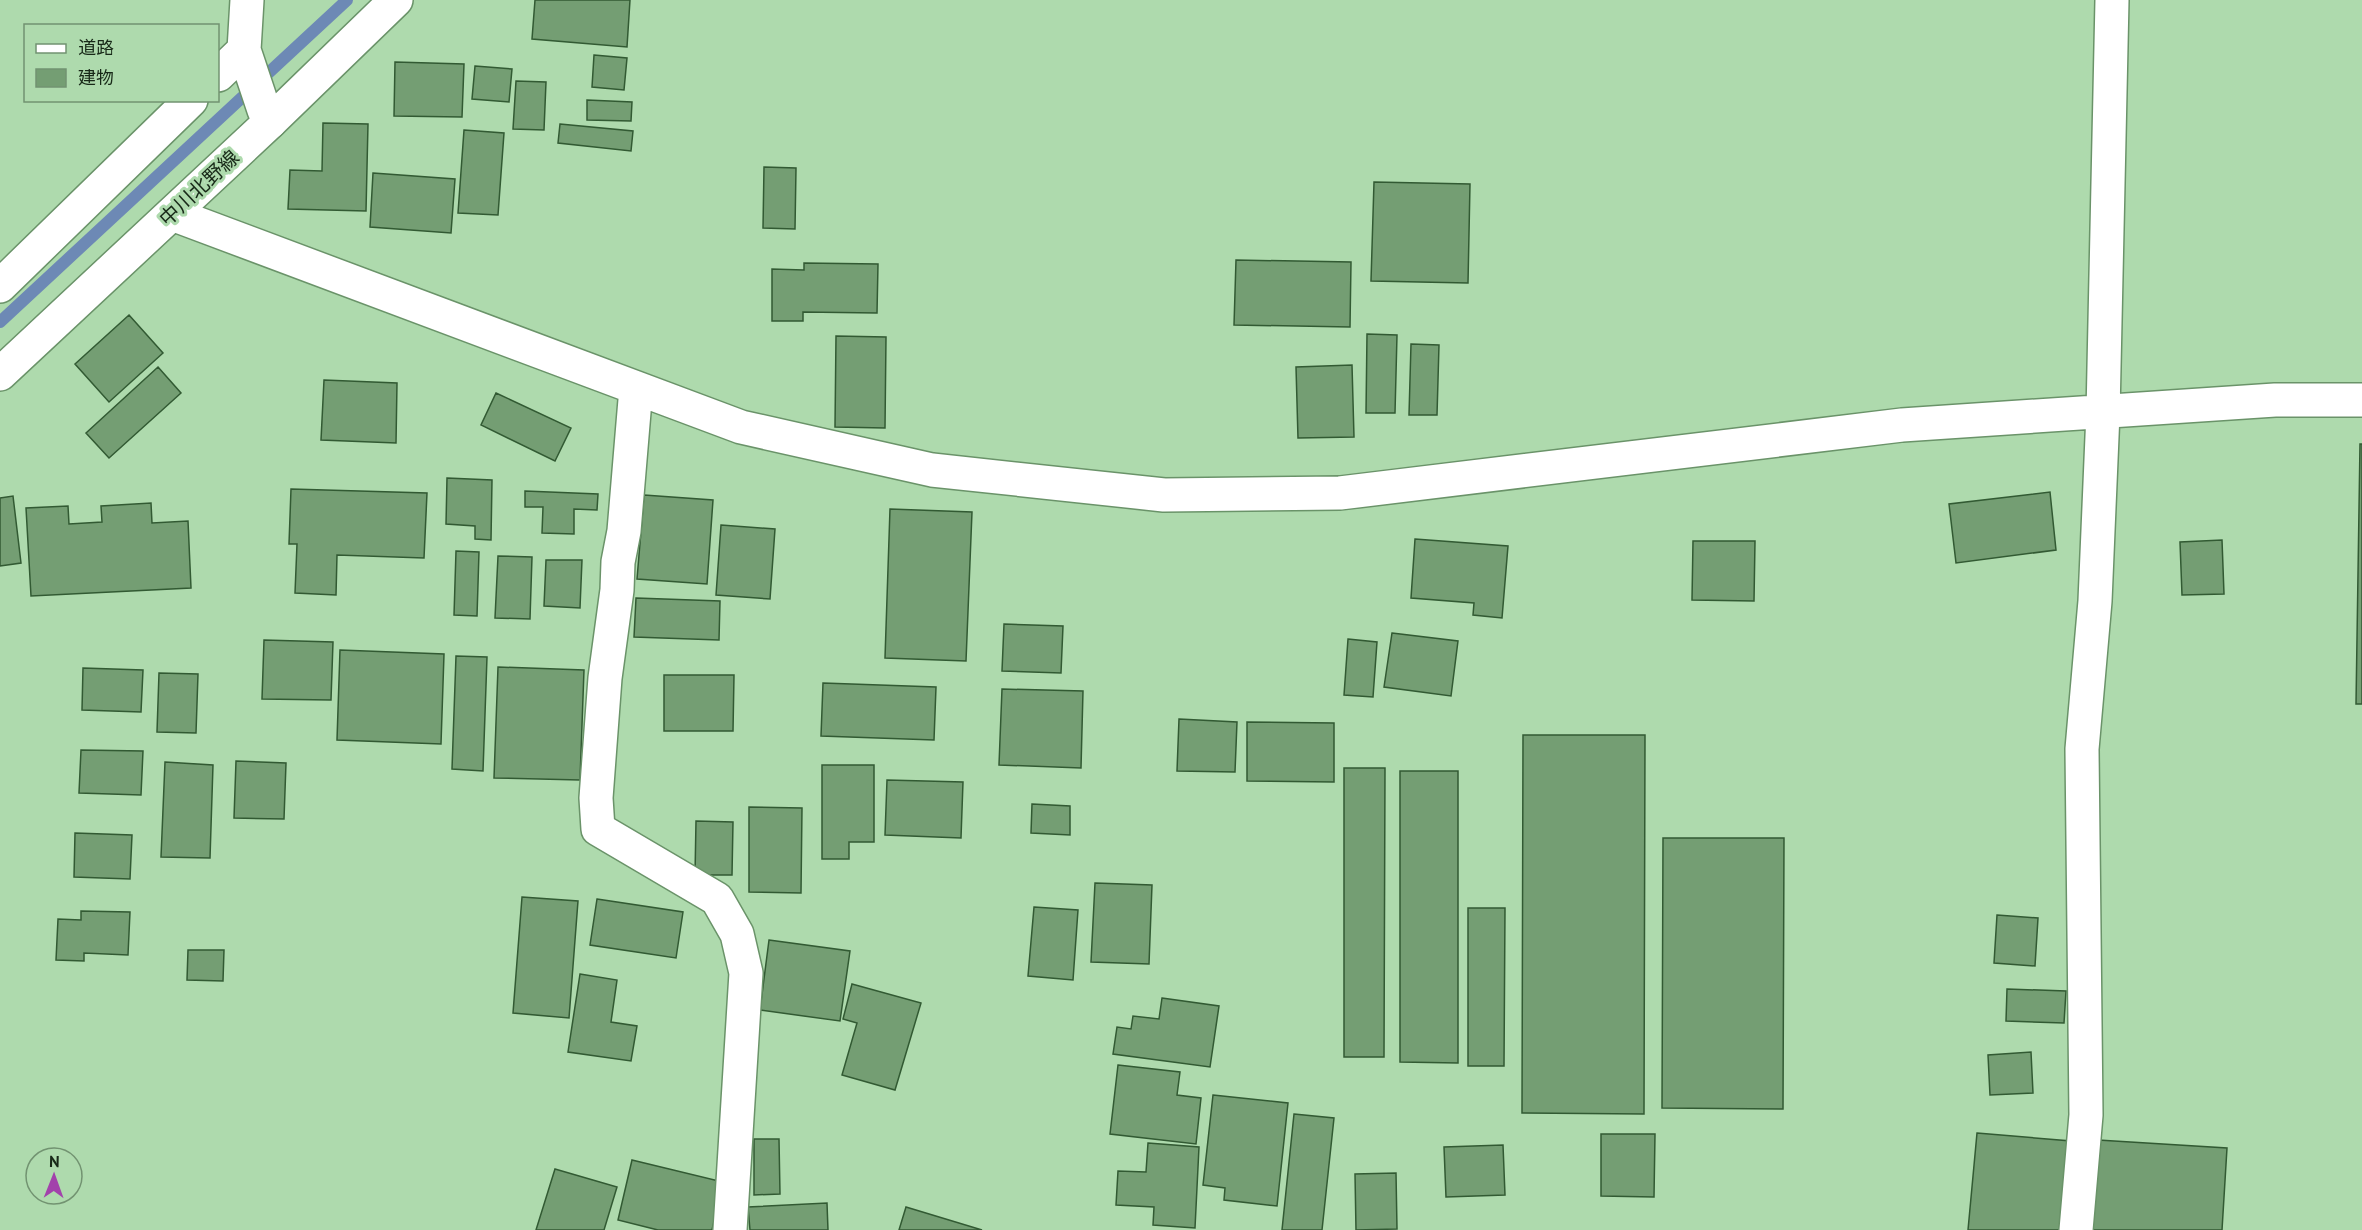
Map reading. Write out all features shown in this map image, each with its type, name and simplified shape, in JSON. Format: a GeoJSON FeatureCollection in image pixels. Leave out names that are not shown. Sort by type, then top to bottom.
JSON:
{"type":"FeatureCollection","features":[{"type":"Feature","properties":{"kind":"street"},"geometry":{"type":"LineString","coordinates":[[247,0],[244,50],[267,116]]}},
{"type":"Feature","properties":{"kind":"street","name":"中川北野線"},"geometry":{"type":"LineString","coordinates":[[0,374],[172,214],[267,116],[396,0]]}},
{"type":"Feature","properties":{"kind":"street"},"geometry":{"type":"LineString","coordinates":[[2076,1230],[2086,1114],[2082,749],[2095,601],[2103,413],[2112,0]]}},
{"type":"Feature","properties":{"kind":"street"},"geometry":{"type":"LineString","coordinates":[[219,74],[244,50]]}},
{"type":"Feature","properties":{"kind":"street"},"geometry":{"type":"LineString","coordinates":[[0,286],[189,102]]}},
{"type":"Feature","properties":{"kind":"street"},"geometry":{"type":"LineString","coordinates":[[172,214],[741,427],[932,470],[1164,495],[1340,493],[1902,425],[2275,400],[2362,400]]}},
{"type":"Feature","properties":{"kind":"street"},"geometry":{"type":"LineString","coordinates":[[636,388],[624,531],[618,562],[617,590],[605,678],[596,798],[598,829],[717,898],[737,934],[746,973],[730,1230]]}},
{"type":"Feature","properties":{"kind":"building"},"geometry":{"type":"Polygon","coordinates":[[[535,0],[630,0],[627,47],[532,39],[535,0]]]}},
{"type":"Feature","properties":{"kind":"building"},"geometry":{"type":"Polygon","coordinates":[[[594,55],[627,58],[624,90],[592,87],[594,55]]]}},
{"type":"Feature","properties":{"kind":"building"},"geometry":{"type":"Polygon","coordinates":[[[395,62],[464,64],[462,117],[394,116],[395,62]]]}},
{"type":"Feature","properties":{"kind":"building"},"geometry":{"type":"Polygon","coordinates":[[[475,66],[512,69],[509,102],[472,99],[475,66]]]}},
{"type":"Feature","properties":{"kind":"building"},"geometry":{"type":"Polygon","coordinates":[[[516,81],[546,82],[544,130],[513,129],[516,81]]]}},
{"type":"Feature","properties":{"kind":"building"},"geometry":{"type":"Polygon","coordinates":[[[587,100],[632,102],[631,121],[587,120],[587,100]]]}},
{"type":"Feature","properties":{"kind":"building"},"geometry":{"type":"Polygon","coordinates":[[[323,123],[368,124],[366,211],[288,209],[290,170],[322,171],[323,123]]]}},
{"type":"Feature","properties":{"kind":"building"},"geometry":{"type":"Polygon","coordinates":[[[560,124],[633,131],[631,151],[558,143],[560,124]]]}},
{"type":"Feature","properties":{"kind":"building"},"geometry":{"type":"Polygon","coordinates":[[[464,130],[504,133],[498,215],[458,213],[464,130]]]}},
{"type":"Feature","properties":{"kind":"building"},"geometry":{"type":"Polygon","coordinates":[[[764,167],[796,168],[795,229],[763,228],[764,167]]]}},
{"type":"Feature","properties":{"kind":"building"},"geometry":{"type":"Polygon","coordinates":[[[373,173],[455,179],[451,233],[370,227],[373,173]]]}},
{"type":"Feature","properties":{"kind":"building"},"geometry":{"type":"Polygon","coordinates":[[[1374,182],[1470,184],[1468,283],[1371,281],[1374,182]]]}},
{"type":"Feature","properties":{"kind":"building"},"geometry":{"type":"Polygon","coordinates":[[[1236,260],[1351,262],[1350,327],[1234,325],[1236,260]]]}},
{"type":"Feature","properties":{"kind":"building"},"geometry":{"type":"Polygon","coordinates":[[[804,263],[878,264],[877,313],[803,312],[803,321],[772,321],[772,269],[804,270],[804,263]]]}},
{"type":"Feature","properties":{"kind":"building"},"geometry":{"type":"Polygon","coordinates":[[[129,315],[163,353],[109,402],[75,364],[129,315]]]}},
{"type":"Feature","properties":{"kind":"building"},"geometry":{"type":"Polygon","coordinates":[[[1367,334],[1397,335],[1395,413],[1366,413],[1367,334]]]}},
{"type":"Feature","properties":{"kind":"building"},"geometry":{"type":"Polygon","coordinates":[[[836,336],[886,337],[885,428],[835,427],[836,336]]]}},
{"type":"Feature","properties":{"kind":"building"},"geometry":{"type":"Polygon","coordinates":[[[1411,344],[1439,345],[1437,415],[1409,415],[1411,344]]]}},
{"type":"Feature","properties":{"kind":"building"},"geometry":{"type":"Polygon","coordinates":[[[1352,365],[1354,437],[1298,438],[1296,367],[1352,365]]]}},
{"type":"Feature","properties":{"kind":"building"},"geometry":{"type":"Polygon","coordinates":[[[158,367],[181,393],[109,458],[86,433],[158,367]]]}},
{"type":"Feature","properties":{"kind":"building"},"geometry":{"type":"Polygon","coordinates":[[[324,380],[397,383],[396,443],[321,440],[324,380]]]}},
{"type":"Feature","properties":{"kind":"building"},"geometry":{"type":"Polygon","coordinates":[[[496,393],[571,428],[555,461],[481,425],[496,393]]]}},
{"type":"Feature","properties":{"kind":"building"},"geometry":{"type":"Polygon","coordinates":[[[2360,444],[2362,444],[2362,704],[2356,704],[2360,444]]]}},
{"type":"Feature","properties":{"kind":"building"},"geometry":{"type":"Polygon","coordinates":[[[447,478],[492,480],[491,540],[475,539],[475,526],[446,524],[447,478]]]}},
{"type":"Feature","properties":{"kind":"building"},"geometry":{"type":"Polygon","coordinates":[[[291,489],[427,493],[424,558],[337,555],[336,595],[295,593],[297,544],[289,544],[291,489]]]}},
{"type":"Feature","properties":{"kind":"building"},"geometry":{"type":"Polygon","coordinates":[[[525,491],[598,494],[597,510],[574,509],[574,534],[542,533],[543,507],[525,507],[525,491]]]}},
{"type":"Feature","properties":{"kind":"building"},"geometry":{"type":"Polygon","coordinates":[[[2050,492],[2056,550],[1956,563],[1949,504],[2050,492]]]}},
{"type":"Feature","properties":{"kind":"building"},"geometry":{"type":"Polygon","coordinates":[[[644,495],[713,500],[707,584],[637,579],[644,495]]]}},
{"type":"Feature","properties":{"kind":"building"},"geometry":{"type":"Polygon","coordinates":[[[13,496],[21,563],[0,566],[0,498],[13,496]]]}},
{"type":"Feature","properties":{"kind":"building"},"geometry":{"type":"Polygon","coordinates":[[[151,503],[152,523],[188,521],[191,588],[31,596],[26,508],[68,506],[69,524],[102,522],[101,506],[151,503]]]}},
{"type":"Feature","properties":{"kind":"building"},"geometry":{"type":"Polygon","coordinates":[[[890,509],[972,512],[966,661],[885,658],[890,509]]]}},
{"type":"Feature","properties":{"kind":"building"},"geometry":{"type":"Polygon","coordinates":[[[721,525],[775,529],[770,599],[716,595],[721,525]]]}},
{"type":"Feature","properties":{"kind":"building"},"geometry":{"type":"Polygon","coordinates":[[[1415,539],[1508,546],[1502,618],[1473,615],[1474,603],[1411,598],[1415,539]]]}},
{"type":"Feature","properties":{"kind":"building"},"geometry":{"type":"Polygon","coordinates":[[[2222,540],[2224,594],[2182,595],[2180,542],[2222,540]]]}},
{"type":"Feature","properties":{"kind":"building"},"geometry":{"type":"Polygon","coordinates":[[[1693,541],[1755,541],[1754,601],[1692,600],[1693,541]]]}},
{"type":"Feature","properties":{"kind":"building"},"geometry":{"type":"Polygon","coordinates":[[[456,551],[479,552],[477,616],[454,615],[456,551]]]}},
{"type":"Feature","properties":{"kind":"building"},"geometry":{"type":"Polygon","coordinates":[[[498,556],[532,557],[530,619],[495,618],[498,556]]]}},
{"type":"Feature","properties":{"kind":"building"},"geometry":{"type":"Polygon","coordinates":[[[546,560],[582,560],[580,608],[544,606],[546,560]]]}},
{"type":"Feature","properties":{"kind":"building"},"geometry":{"type":"Polygon","coordinates":[[[636,598],[720,601],[719,640],[634,637],[636,598]]]}},
{"type":"Feature","properties":{"kind":"building"},"geometry":{"type":"Polygon","coordinates":[[[1004,624],[1063,626],[1061,673],[1002,671],[1004,624]]]}},
{"type":"Feature","properties":{"kind":"building"},"geometry":{"type":"Polygon","coordinates":[[[1392,633],[1458,641],[1451,696],[1384,687],[1392,633]]]}},
{"type":"Feature","properties":{"kind":"building"},"geometry":{"type":"Polygon","coordinates":[[[1348,639],[1377,642],[1373,697],[1344,695],[1348,639]]]}},
{"type":"Feature","properties":{"kind":"building"},"geometry":{"type":"Polygon","coordinates":[[[264,640],[333,642],[331,700],[262,699],[264,640]]]}},
{"type":"Feature","properties":{"kind":"building"},"geometry":{"type":"Polygon","coordinates":[[[340,650],[444,654],[441,744],[337,740],[340,650]]]}},
{"type":"Feature","properties":{"kind":"building"},"geometry":{"type":"Polygon","coordinates":[[[456,656],[487,657],[483,771],[452,769],[456,656]]]}},
{"type":"Feature","properties":{"kind":"building"},"geometry":{"type":"Polygon","coordinates":[[[498,667],[584,670],[580,780],[494,778],[498,667]]]}},
{"type":"Feature","properties":{"kind":"building"},"geometry":{"type":"Polygon","coordinates":[[[83,668],[143,670],[141,712],[82,710],[83,668]]]}},
{"type":"Feature","properties":{"kind":"building"},"geometry":{"type":"Polygon","coordinates":[[[159,673],[198,674],[196,733],[157,732],[159,673]]]}},
{"type":"Feature","properties":{"kind":"building"},"geometry":{"type":"Polygon","coordinates":[[[664,675],[734,675],[733,731],[664,731],[664,675]]]}},
{"type":"Feature","properties":{"kind":"building"},"geometry":{"type":"Polygon","coordinates":[[[823,683],[936,687],[934,740],[821,736],[823,683]]]}},
{"type":"Feature","properties":{"kind":"building"},"geometry":{"type":"Polygon","coordinates":[[[1002,689],[1083,691],[1081,768],[999,765],[1002,689]]]}},
{"type":"Feature","properties":{"kind":"building"},"geometry":{"type":"Polygon","coordinates":[[[1179,719],[1237,722],[1235,772],[1177,771],[1179,719]]]}},
{"type":"Feature","properties":{"kind":"building"},"geometry":{"type":"Polygon","coordinates":[[[1247,722],[1334,723],[1334,782],[1247,781],[1247,722]]]}},
{"type":"Feature","properties":{"kind":"building"},"geometry":{"type":"Polygon","coordinates":[[[1523,735],[1645,735],[1644,1114],[1522,1113],[1523,735]]]}},
{"type":"Feature","properties":{"kind":"building"},"geometry":{"type":"Polygon","coordinates":[[[81,750],[143,751],[141,795],[79,793],[81,750]]]}},
{"type":"Feature","properties":{"kind":"building"},"geometry":{"type":"Polygon","coordinates":[[[236,761],[286,763],[284,819],[234,818],[236,761]]]}},
{"type":"Feature","properties":{"kind":"building"},"geometry":{"type":"Polygon","coordinates":[[[165,762],[213,765],[210,858],[161,857],[165,762]]]}},
{"type":"Feature","properties":{"kind":"building"},"geometry":{"type":"Polygon","coordinates":[[[822,765],[874,765],[874,842],[849,842],[849,859],[822,859],[822,765]]]}},
{"type":"Feature","properties":{"kind":"building"},"geometry":{"type":"Polygon","coordinates":[[[1344,768],[1385,768],[1384,1057],[1344,1057],[1344,768]]]}},
{"type":"Feature","properties":{"kind":"building"},"geometry":{"type":"Polygon","coordinates":[[[1400,771],[1458,771],[1458,1063],[1400,1062],[1400,771]]]}},
{"type":"Feature","properties":{"kind":"building"},"geometry":{"type":"Polygon","coordinates":[[[887,780],[963,782],[961,838],[885,835],[887,780]]]}},
{"type":"Feature","properties":{"kind":"building"},"geometry":{"type":"Polygon","coordinates":[[[1032,804],[1070,806],[1070,835],[1031,833],[1032,804]]]}},
{"type":"Feature","properties":{"kind":"building"},"geometry":{"type":"Polygon","coordinates":[[[749,807],[802,808],[801,893],[749,892],[749,807]]]}},
{"type":"Feature","properties":{"kind":"building"},"geometry":{"type":"Polygon","coordinates":[[[696,821],[733,822],[732,875],[695,875],[696,821]]]}},
{"type":"Feature","properties":{"kind":"building"},"geometry":{"type":"Polygon","coordinates":[[[75,833],[132,835],[130,879],[74,877],[75,833]]]}},
{"type":"Feature","properties":{"kind":"building"},"geometry":{"type":"Polygon","coordinates":[[[1663,838],[1784,838],[1783,1109],[1662,1108],[1663,838]]]}},
{"type":"Feature","properties":{"kind":"building"},"geometry":{"type":"Polygon","coordinates":[[[1095,883],[1152,885],[1149,964],[1091,962],[1095,883]]]}},
{"type":"Feature","properties":{"kind":"building"},"geometry":{"type":"Polygon","coordinates":[[[522,897],[578,901],[569,1018],[513,1013],[522,897]]]}},
{"type":"Feature","properties":{"kind":"building"},"geometry":{"type":"Polygon","coordinates":[[[597,899],[683,912],[676,958],[590,945],[597,899]]]}},
{"type":"Feature","properties":{"kind":"building"},"geometry":{"type":"Polygon","coordinates":[[[1034,907],[1078,910],[1073,980],[1028,976],[1034,907]]]}},
{"type":"Feature","properties":{"kind":"building"},"geometry":{"type":"Polygon","coordinates":[[[1468,908],[1505,908],[1504,1066],[1468,1066],[1468,908]]]}},
{"type":"Feature","properties":{"kind":"building"},"geometry":{"type":"Polygon","coordinates":[[[81,911],[130,912],[128,955],[84,953],[84,961],[56,960],[58,919],[81,920],[81,911]]]}},
{"type":"Feature","properties":{"kind":"building"},"geometry":{"type":"Polygon","coordinates":[[[1997,915],[2038,918],[2035,966],[1994,963],[1997,915]]]}},
{"type":"Feature","properties":{"kind":"building"},"geometry":{"type":"Polygon","coordinates":[[[769,940],[850,951],[840,1021],[760,1010],[769,940]]]}},
{"type":"Feature","properties":{"kind":"building"},"geometry":{"type":"Polygon","coordinates":[[[188,950],[224,950],[223,981],[187,980],[188,950]]]}},
{"type":"Feature","properties":{"kind":"building"},"geometry":{"type":"Polygon","coordinates":[[[580,974],[617,980],[611,1022],[637,1026],[631,1061],[568,1052],[580,974]]]}},
{"type":"Feature","properties":{"kind":"building"},"geometry":{"type":"Polygon","coordinates":[[[852,984],[921,1003],[895,1090],[842,1075],[857,1023],[843,1019],[852,984]]]}},
{"type":"Feature","properties":{"kind":"building"},"geometry":{"type":"Polygon","coordinates":[[[2007,989],[2066,991],[2064,1023],[2006,1021],[2007,989]]]}},
{"type":"Feature","properties":{"kind":"building"},"geometry":{"type":"Polygon","coordinates":[[[1162,998],[1219,1006],[1210,1067],[1113,1054],[1117,1027],[1131,1029],[1133,1016],[1159,1019],[1162,998]]]}},
{"type":"Feature","properties":{"kind":"building"},"geometry":{"type":"Polygon","coordinates":[[[2031,1052],[2033,1093],[1990,1095],[1988,1055],[2031,1052]]]}},
{"type":"Feature","properties":{"kind":"building"},"geometry":{"type":"Polygon","coordinates":[[[1118,1065],[1180,1072],[1177,1095],[1201,1098],[1196,1144],[1110,1134],[1118,1065]]]}},
{"type":"Feature","properties":{"kind":"building"},"geometry":{"type":"Polygon","coordinates":[[[1213,1095],[1288,1103],[1277,1206],[1224,1200],[1225,1188],[1203,1185],[1213,1095]]]}},
{"type":"Feature","properties":{"kind":"building"},"geometry":{"type":"Polygon","coordinates":[[[1294,1114],[1334,1118],[1322,1230],[1282,1230],[1294,1114]]]}},
{"type":"Feature","properties":{"kind":"building"},"geometry":{"type":"Polygon","coordinates":[[[1977,1133],[2071,1141],[2064,1230],[1968,1230],[1977,1133]]]}},
{"type":"Feature","properties":{"kind":"building"},"geometry":{"type":"Polygon","coordinates":[[[1601,1134],[1655,1134],[1654,1197],[1601,1196],[1601,1134]]]}},
{"type":"Feature","properties":{"kind":"building"},"geometry":{"type":"Polygon","coordinates":[[[754,1139],[779,1139],[780,1194],[754,1195],[754,1139]]]}},
{"type":"Feature","properties":{"kind":"building"},"geometry":{"type":"Polygon","coordinates":[[[2098,1140],[2227,1148],[2222,1230],[2092,1230],[2098,1140]]]}},
{"type":"Feature","properties":{"kind":"building"},"geometry":{"type":"Polygon","coordinates":[[[1148,1143],[1199,1147],[1195,1228],[1153,1225],[1154,1207],[1116,1205],[1118,1171],[1146,1172],[1148,1143]]]}},
{"type":"Feature","properties":{"kind":"building"},"geometry":{"type":"Polygon","coordinates":[[[1503,1145],[1505,1195],[1446,1197],[1444,1147],[1503,1145]]]}},
{"type":"Feature","properties":{"kind":"building"},"geometry":{"type":"Polygon","coordinates":[[[632,1160],[723,1182],[712,1230],[658,1230],[618,1220],[632,1160]]]}},
{"type":"Feature","properties":{"kind":"building"},"geometry":{"type":"Polygon","coordinates":[[[555,1169],[617,1187],[604,1230],[536,1230],[555,1169]]]}},
{"type":"Feature","properties":{"kind":"building"},"geometry":{"type":"Polygon","coordinates":[[[1396,1173],[1397,1229],[1356,1230],[1355,1174],[1396,1173]]]}},
{"type":"Feature","properties":{"kind":"building"},"geometry":{"type":"Polygon","coordinates":[[[827,1203],[828,1230],[750,1230],[748,1207],[827,1203]]]}},
{"type":"Feature","properties":{"kind":"building"},"geometry":{"type":"Polygon","coordinates":[[[906,1207],[982,1230],[899,1230],[906,1207]]]}},
{"type":"Feature","properties":{"kind":"waterway"},"geometry":{"type":"LineString","coordinates":[[0,322],[347,0]]}}]}
